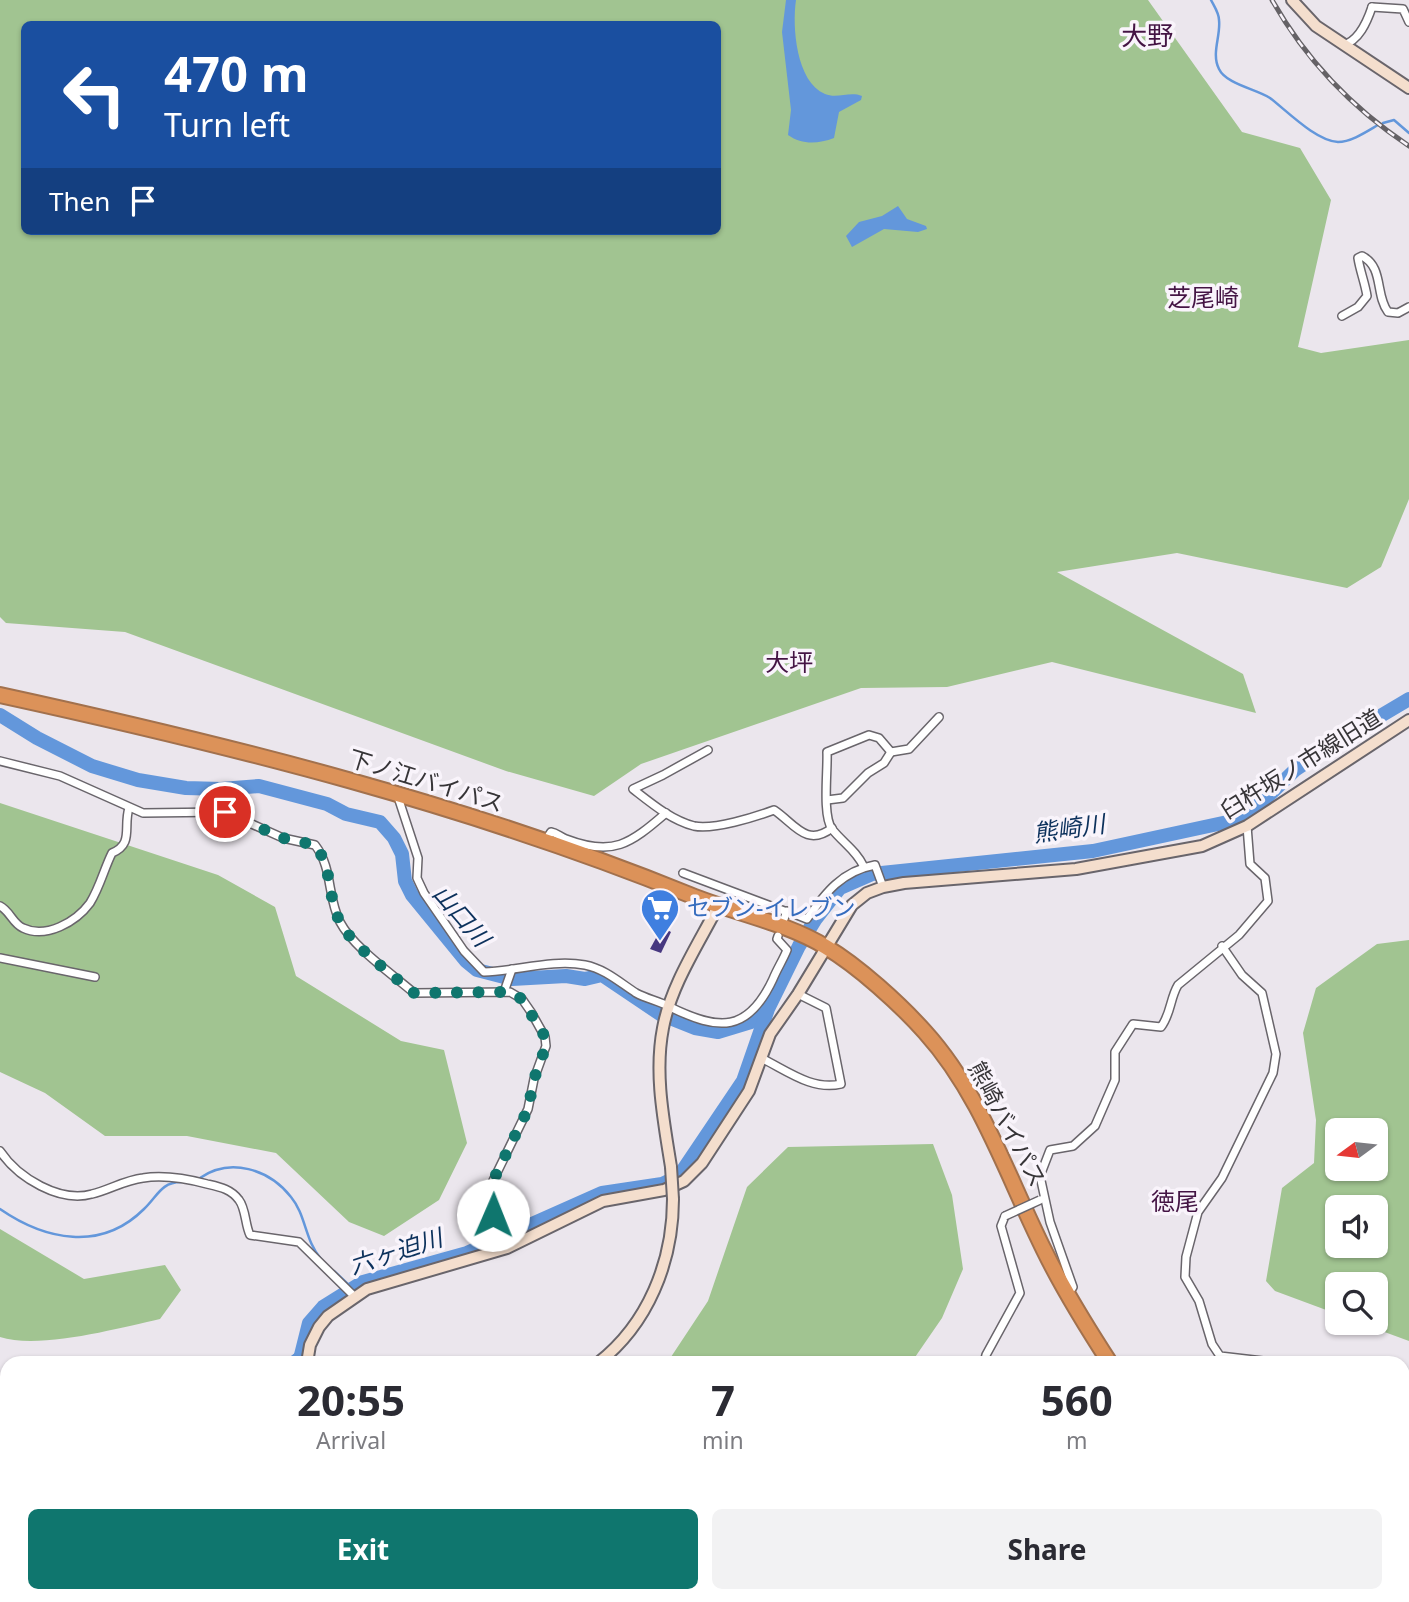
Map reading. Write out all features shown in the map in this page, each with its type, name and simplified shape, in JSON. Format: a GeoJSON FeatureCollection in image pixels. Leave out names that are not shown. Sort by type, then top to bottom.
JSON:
{"type":"FeatureCollection","features":[{"type":"Feature","properties":{"kind":"highway","name":"下ノ江バイパス"},"geometry":{"type":"LineString","coordinates":[[0,695],[165,731],[397,794],[644,876],[827,947]]}},
{"type":"Feature","properties":{"kind":"highway","name":"熊崎バイパス"},"geometry":{"type":"LineString","coordinates":[[827,947],[891,998],[927,1033],[963,1083],[993,1139],[1044,1251],[1105,1356]]}},
{"type":"Feature","properties":{"kind":"main road"},"geometry":{"type":"LineString","coordinates":[[1292,0],[1316,26],[1409,88]]}},
{"type":"Feature","properties":{"kind":"main road","name":"臼杵坂ノ市線旧道"},"geometry":{"type":"LineString","coordinates":[[308,1356],[310,1345],[328,1316],[354,1296],[386,1281],[425,1273],[506,1245],[603,1201],[664,1190],[684,1181],[702,1163],[749,1091],[770,1034],[798,994],[852,905],[867,893],[882,885],[1076,869],[1202,845],[1247,826],[1409,720]]}},
{"type":"Feature","properties":{"kind":"main road"},"geometry":{"type":"LineString","coordinates":[[605,1356],[636,1324],[654,1292],[667,1259],[673,1222],[673,1199],[660,1069],[664,1026],[711,903]]}},
{"type":"Feature","properties":{"kind":"street"},"geometry":{"type":"LineString","coordinates":[[1372,7],[1379,6],[1383,0]]}},
{"type":"Feature","properties":{"kind":"street"},"geometry":{"type":"LineString","coordinates":[[1343,45],[1352,43],[1368,20],[1372,7]]}},
{"type":"Feature","properties":{"kind":"street"},"geometry":{"type":"LineString","coordinates":[[1372,7],[1402,9],[1409,22]]}},
{"type":"Feature","properties":{"kind":"street"},"geometry":{"type":"LineString","coordinates":[[1342,316],[1358,307],[1367,296],[1358,258],[1362,256],[1376,268],[1383,306],[1388,312],[1398,313],[1409,307]]}},
{"type":"Feature","properties":{"kind":"street"},"geometry":{"type":"LineString","coordinates":[[827,800],[843,798],[868,773],[884,763],[891,752],[909,749],[939,717]]}},
{"type":"Feature","properties":{"kind":"street"},"geometry":{"type":"LineString","coordinates":[[864,867],[848,844],[832,828],[827,800],[827,752],[869,735],[879,738],[891,752]]}},
{"type":"Feature","properties":{"kind":"street"},"geometry":{"type":"LineString","coordinates":[[708,750],[633,789],[666,814],[694,826],[748,820],[774,810],[808,835],[821,836],[832,828]]}},
{"type":"Feature","properties":{"kind":"street"},"geometry":{"type":"LineString","coordinates":[[0,761],[60,776],[143,813],[225,812],[283,838],[315,845],[326,862],[340,922],[363,948],[414,993],[505,990],[522,999],[545,1037],[546,1046],[534,1079],[528,1109],[490,1187],[488,1201],[506,1245]]}},
{"type":"Feature","properties":{"kind":"street"},"geometry":{"type":"LineString","coordinates":[[397,794],[418,858],[417,878],[424,893],[473,963],[484,972],[559,964],[584,965],[602,970],[639,995],[669,1009],[688,1017],[728,1026],[745,1018],[757,1007],[787,950],[777,939],[778,936]]}},
{"type":"Feature","properties":{"kind":"street"},"geometry":{"type":"LineString","coordinates":[[0,906],[6,909],[18,925],[29,930],[56,929],[75,917],[89,904],[112,853],[125,844],[129,808]]}},
{"type":"Feature","properties":{"kind":"street"},"geometry":{"type":"LineString","coordinates":[[544,843],[551,832],[598,848],[623,845],[666,814]]}},
{"type":"Feature","properties":{"kind":"street"},"geometry":{"type":"LineString","coordinates":[[1068,1294],[1073,1287],[1043,1199],[1040,1176],[1050,1150],[1073,1146],[1095,1126],[1115,1080],[1115,1052],[1133,1024],[1161,1027],[1167,1019],[1173,993],[1178,985],[1244,930],[1270,898],[1265,878],[1250,863],[1247,826]]}},
{"type":"Feature","properties":{"kind":"street"},"geometry":{"type":"LineString","coordinates":[[683,873],[786,915],[807,919],[833,884],[864,867],[876,867],[882,885]]}},
{"type":"Feature","properties":{"kind":"street"},"geometry":{"type":"LineString","coordinates":[[711,885],[711,903]]}},
{"type":"Feature","properties":{"kind":"street"},"geometry":{"type":"LineString","coordinates":[[748,916],[753,901]]}},
{"type":"Feature","properties":{"kind":"street"},"geometry":{"type":"LineString","coordinates":[[1220,1356],[1212,1344],[1199,1301],[1185,1277],[1186,1257],[1198,1212],[1223,1178],[1273,1073],[1276,1054],[1262,993],[1242,975],[1222,946]]}},
{"type":"Feature","properties":{"kind":"street"},"geometry":{"type":"LineString","coordinates":[[0,958],[95,977]]}},
{"type":"Feature","properties":{"kind":"street"},"geometry":{"type":"LineString","coordinates":[[505,990],[512,971]]}},
{"type":"Feature","properties":{"kind":"street"},"geometry":{"type":"LineString","coordinates":[[761,1058],[813,1084],[829,1087],[841,1084],[826,1008],[798,994]]}},
{"type":"Feature","properties":{"kind":"street"},"geometry":{"type":"LineString","coordinates":[[0,1151],[10,1165],[41,1185],[73,1197],[92,1194],[146,1177],[197,1181],[230,1190],[241,1202],[245,1225],[250,1235],[299,1242],[354,1296]]}},
{"type":"Feature","properties":{"kind":"street"},"geometry":{"type":"LineString","coordinates":[[986,1356],[1020,1293],[1001,1226],[1005,1216],[1043,1199]]}},
{"type":"Feature","properties":{"kind":"green space"},"geometry":{"type":"Polygon","coordinates":[[[0,0],[1148,0],[1242,132],[1300,148],[1331,200],[1298,347],[1321,353],[1409,340],[1409,499],[1381,567],[1347,588],[1177,553],[1057,572],[1243,674],[1256,713],[1052,662],[947,687],[861,688],[641,764],[594,796],[506,771],[125,632],[6,623],[0,617],[0,0]]]}},
{"type":"Feature","properties":{"kind":"green space"},"geometry":{"type":"Polygon","coordinates":[[[0,803],[218,875],[275,907],[296,976],[401,1041],[444,1050],[467,1143],[439,1200],[384,1236],[349,1222],[276,1153],[187,1136],[105,1136],[45,1093],[0,1072],[0,803]]]}},
{"type":"Feature","properties":{"kind":"green space"},"geometry":{"type":"Polygon","coordinates":[[[1409,940],[1409,1341],[1388,1333],[1388,1272],[1325,1272],[1325,1310],[1275,1291],[1266,1281],[1282,1188],[1314,1163],[1316,1120],[1303,1033],[1316,988],[1377,944],[1409,940]]]}},
{"type":"Feature","properties":{"kind":"green space"},"geometry":{"type":"Polygon","coordinates":[[[933,1144],[952,1195],[963,1269],[942,1318],[916,1356],[672,1356],[708,1301],[747,1187],[788,1147],[933,1144]]]}},
{"type":"Feature","properties":{"kind":"green space"},"geometry":{"type":"Polygon","coordinates":[[[0,1229],[84,1279],[165,1265],[181,1290],[160,1319],[57,1339],[36,1341],[0,1337],[0,1229]]]}},
{"type":"Feature","properties":{"kind":"water"},"geometry":{"type":"Polygon","coordinates":[[[786,0],[796,0],[798,52],[802,66],[815,88],[830,95],[862,96],[861,100],[839,112],[834,138],[828,140],[804,142],[788,135],[791,110],[782,32],[786,0]]]}},
{"type":"Feature","properties":{"kind":"water"},"geometry":{"type":"Polygon","coordinates":[[[898,206],[907,219],[926,226],[927,229],[918,232],[884,229],[852,247],[846,236],[859,222],[882,216],[898,206]]]}},
{"type":"Feature","properties":{"kind":"building","name":"セブン-イレブン"},"geometry":{"type":"Polygon","coordinates":[[[662,927],[671,932],[661,953],[650,949],[662,927]]]}},
{"type":"Feature","properties":{"kind":"waterway"},"geometry":{"type":"LineString","coordinates":[[1211,0],[1219,17],[1217,63],[1228,79],[1270,98],[1311,131],[1329,140],[1348,140],[1378,125]]}},
{"type":"Feature","properties":{"kind":"waterway"},"geometry":{"type":"LineString","coordinates":[[1383,123],[1394,120],[1409,133]]}},
{"type":"Feature","properties":{"kind":"waterway","name":"熊崎川"},"geometry":{"type":"LineString","coordinates":[[301,1356],[309,1323],[323,1307],[363,1282],[467,1253],[602,1193],[662,1184],[679,1176],[743,1081],[768,1009],[799,946],[840,888],[872,874],[1093,851],[1232,821],[1260,804],[1295,770],[1409,699]]}},
{"type":"Feature","properties":{"kind":"waterway","name":"山口川"},"geometry":{"type":"LineString","coordinates":[[0,715],[37,738],[92,766],[138,780],[186,788],[259,786],[327,804],[346,814],[380,822],[394,838],[402,854],[405,881],[412,895],[466,961],[477,970],[512,979],[566,976],[585,979],[602,975],[660,1014],[695,1028],[718,1032],[751,1022],[767,1010]]}},
{"type":"Feature","properties":{"kind":"waterway"},"geometry":{"type":"LineString","coordinates":[[200,1178],[224,1168],[236,1167],[272,1179],[296,1204],[321,1259]]}},
{"type":"Feature","properties":{"kind":"waterway"},"geometry":{"type":"LineString","coordinates":[[0,1209],[17,1220],[54,1234],[91,1236],[110,1232],[127,1223],[164,1187],[181,1182]]}},
{"type":"Feature","properties":{"kind":"waterway","name":"六ヶ迫川"},"geometry":{"type":"LineString","coordinates":[[334,1271],[352,1288]]}},
{"type":"Feature","properties":{"kind":"waterway"},"geometry":{"type":"LineString","coordinates":[[293,1356],[302,1349]]}},
{"type":"Feature","properties":{"kind":"railway"},"geometry":{"type":"LineString","coordinates":[[1272,0],[1315,63],[1368,116],[1409,146]]}},
{"type":"Feature","properties":{"kind":"place","name":"セブン-イレブン"},"geometry":{"type":"Point","coordinates":[660,942]}},
{"type":"Feature","properties":{"kind":"district","name":"大野"},"geometry":{"type":"Point","coordinates":[1147,36]}},
{"type":"Feature","properties":{"kind":"district","name":"芝尾崎"},"geometry":{"type":"Point","coordinates":[1203,298]}},
{"type":"Feature","properties":{"kind":"district","name":"大坪"},"geometry":{"type":"Point","coordinates":[789,663]}},
{"type":"Feature","properties":{"kind":"district","name":"徳尾"},"geometry":{"type":"Point","coordinates":[1175,1202]}},
{"type":"Feature","properties":{"kind":"route"},"geometry":{"type":"LineString","coordinates":[[225,812],[283,838],[315,845],[326,862],[340,922],[363,948],[414,993],[510,992],[522,999],[531,1012],[545,1037],[546,1046],[534,1079],[528,1109],[490,1187],[488,1201],[493,1215]]}}]}
